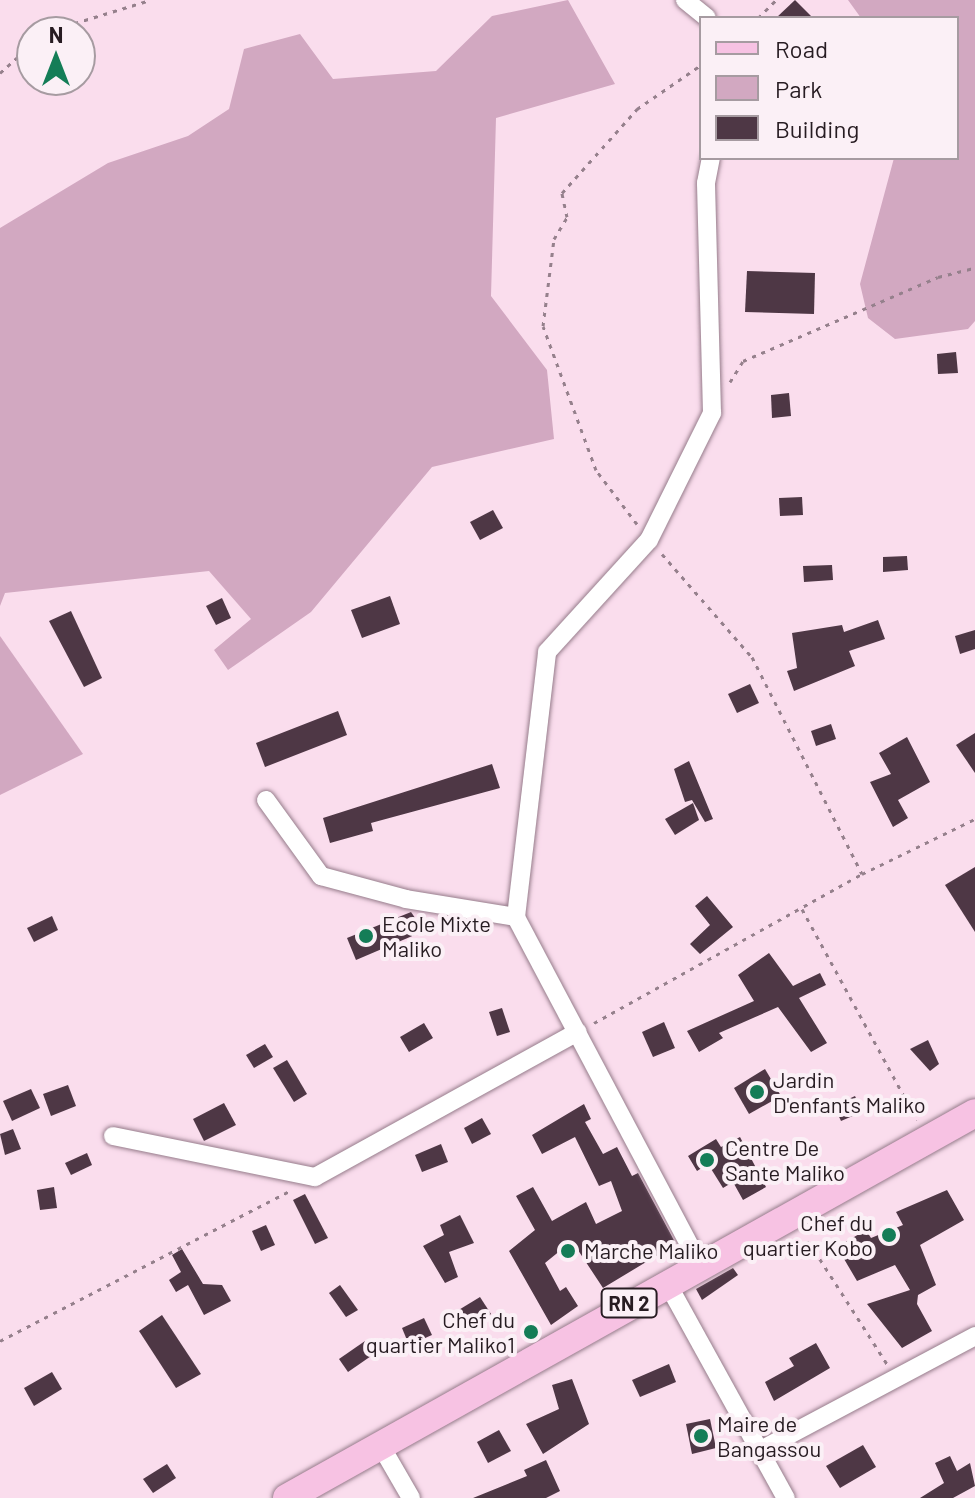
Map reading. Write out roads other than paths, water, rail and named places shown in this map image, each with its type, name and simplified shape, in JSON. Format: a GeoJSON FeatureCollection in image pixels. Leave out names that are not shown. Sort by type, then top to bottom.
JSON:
{"type":"FeatureCollection","features":[{"type":"Feature","properties":{"kind":"main road","name":"RN 2"},"geometry":{"type":"LineString","coordinates":[[287,1498],[666,1281],[975,1113]]}},
{"type":"Feature","properties":{"kind":"street"},"geometry":{"type":"LineString","coordinates":[[685,0],[705,16]]}},
{"type":"Feature","properties":{"kind":"street"},"geometry":{"type":"LineString","coordinates":[[699,1263],[516,917],[547,652],[649,540],[712,413],[706,183],[711,160]]}},
{"type":"Feature","properties":{"kind":"street"},"geometry":{"type":"LineString","coordinates":[[266,800],[321,876],[406,899],[516,917]]}},
{"type":"Feature","properties":{"kind":"street"},"geometry":{"type":"LineString","coordinates":[[113,1136],[315,1177],[578,1032]]}},
{"type":"Feature","properties":{"kind":"street"},"geometry":{"type":"LineString","coordinates":[[666,1281],[786,1498]]}},
{"type":"Feature","properties":{"kind":"street"},"geometry":{"type":"LineString","coordinates":[[759,1451],[899,1380],[975,1336]]}},
{"type":"Feature","properties":{"kind":"street"},"geometry":{"type":"LineString","coordinates":[[381,1446],[411,1498]]}},
{"type":"Feature","properties":{"kind":"place","name":"Ecole Mixte Maliko"},"geometry":{"type":"Point","coordinates":[366,936]}},
{"type":"Feature","properties":{"kind":"place","name":"Jardin D'enfants Maliko"},"geometry":{"type":"Point","coordinates":[757,1092]}},
{"type":"Feature","properties":{"kind":"place","name":"Centre De Sante Maliko"},"geometry":{"type":"Point","coordinates":[707,1160]}},
{"type":"Feature","properties":{"kind":"place","name":"Chef du quartier Kobo"},"geometry":{"type":"Point","coordinates":[889,1235]}},
{"type":"Feature","properties":{"kind":"place","name":"Marche Maliko"},"geometry":{"type":"Point","coordinates":[568,1251]}},
{"type":"Feature","properties":{"kind":"place","name":"Chef du quartier Maliko1"},"geometry":{"type":"Point","coordinates":[531,1332]}},
{"type":"Feature","properties":{"kind":"place","name":"Maire de Bangassou"},"geometry":{"type":"Point","coordinates":[701,1436]}}]}
